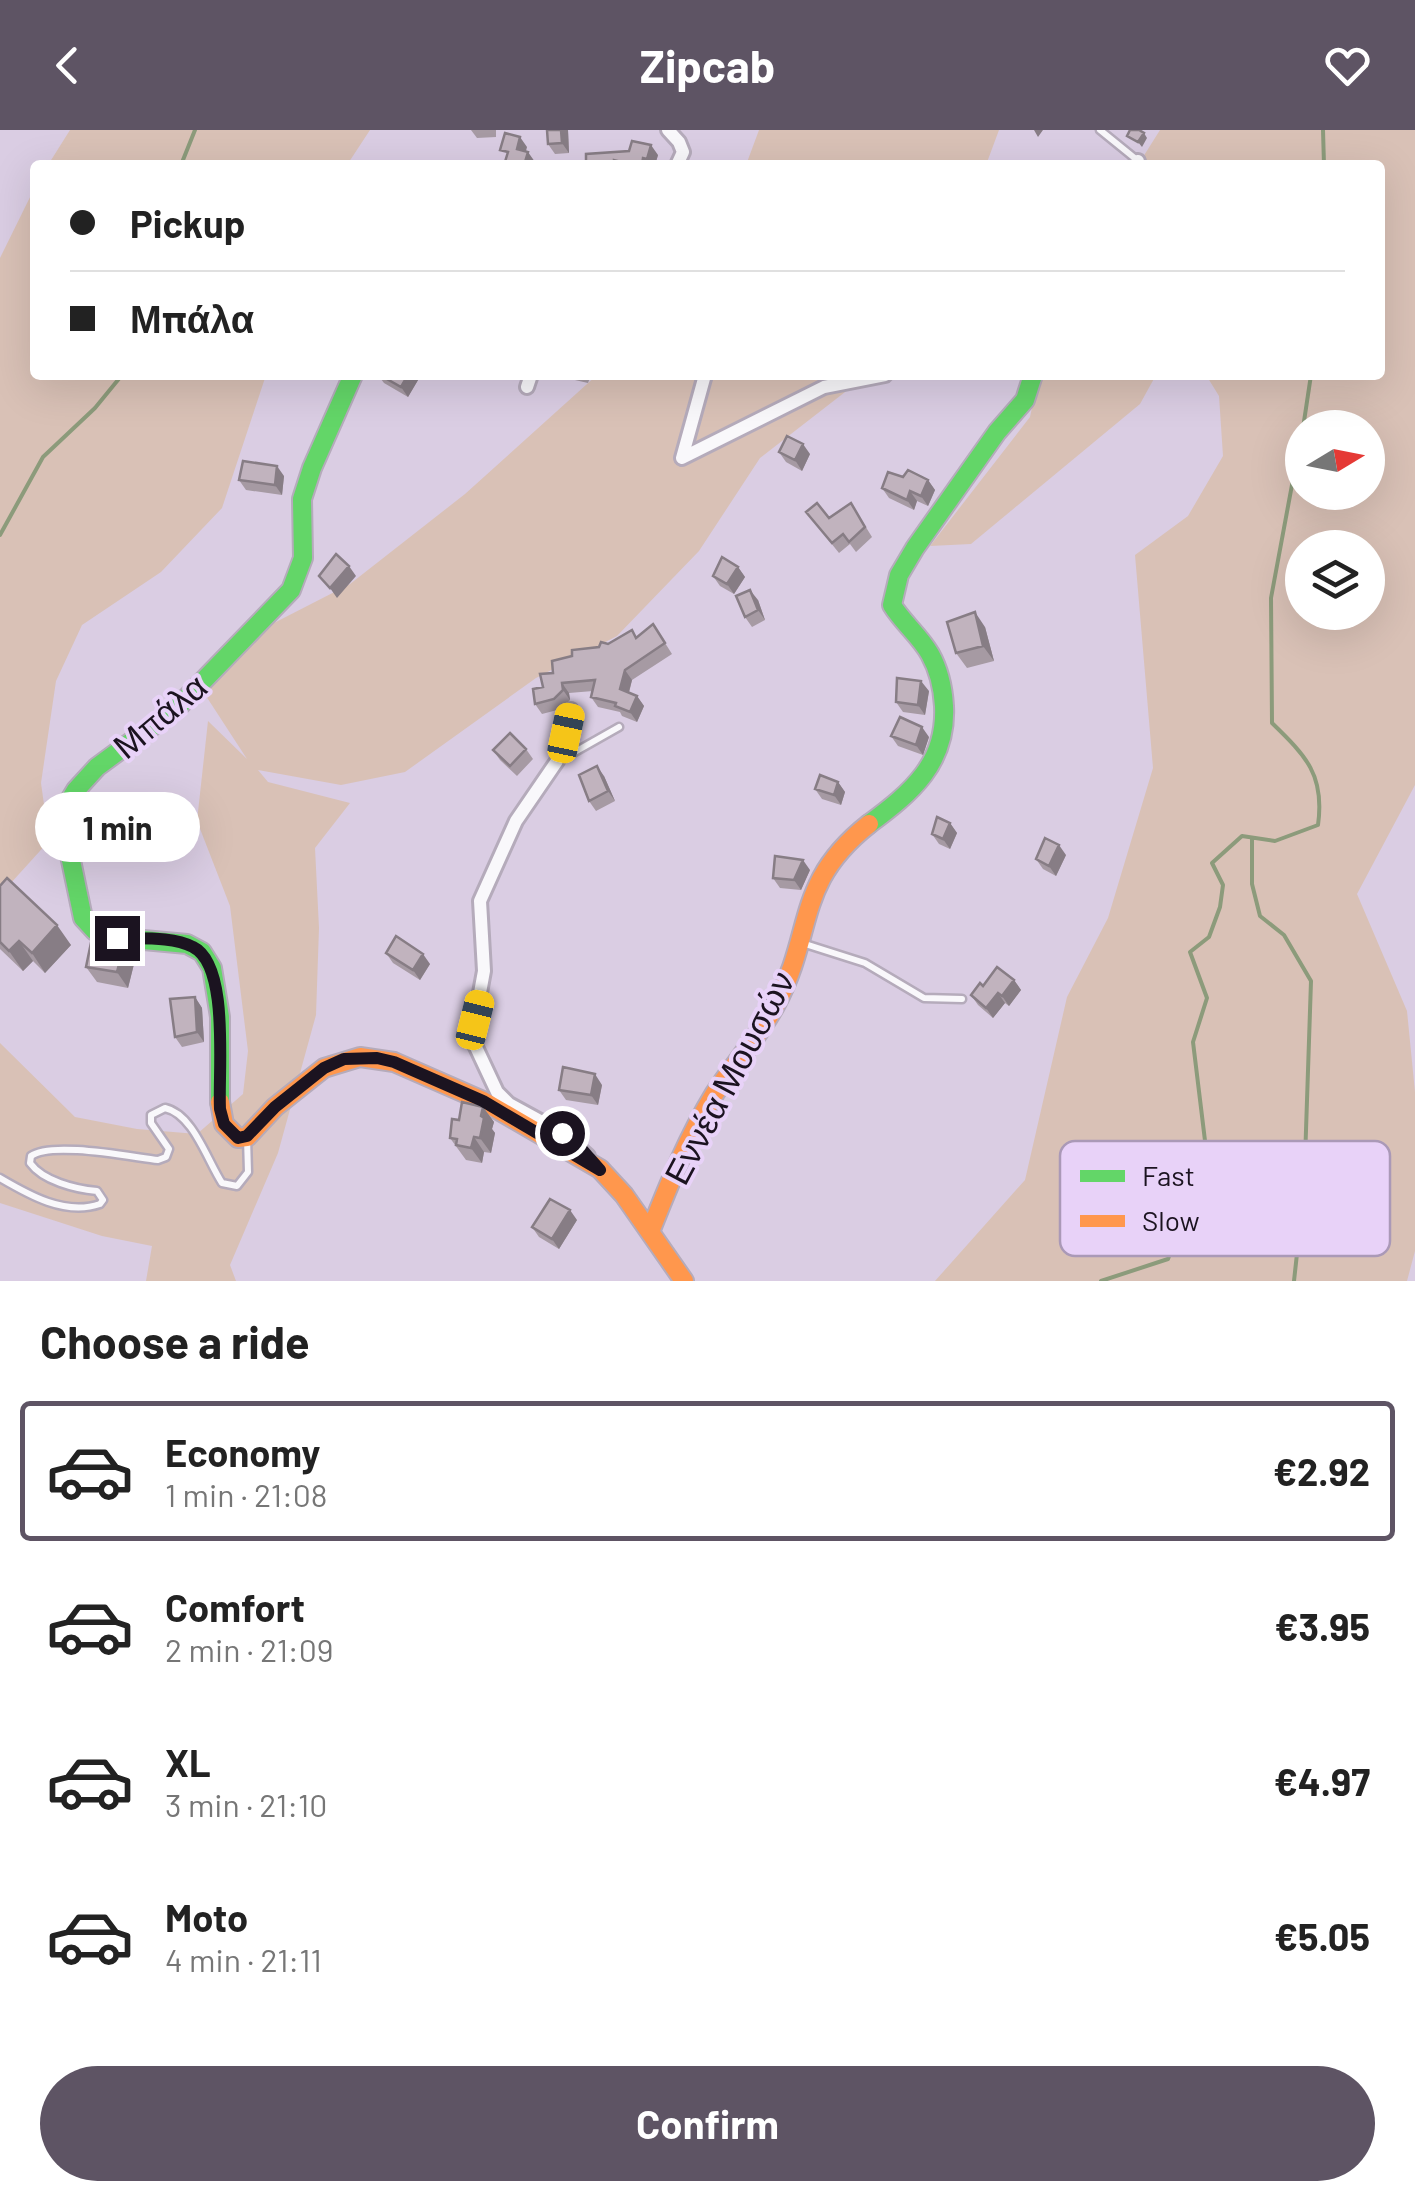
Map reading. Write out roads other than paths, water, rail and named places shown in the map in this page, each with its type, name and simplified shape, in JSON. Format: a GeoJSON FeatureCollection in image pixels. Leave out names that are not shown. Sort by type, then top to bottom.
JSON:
{"type":"FeatureCollection","features":[{"type":"Feature","properties":{"kind":"street"},"geometry":{"type":"LineString","coordinates":[[668,130],[679,142],[682,152],[679,160]]}},
{"type":"Feature","properties":{"kind":"street","name":"Μπάλα"},"geometry":{"type":"LineString","coordinates":[[247,1136],[238,1138],[232,1134],[220,1109],[217,996],[214,971],[207,956],[192,946],[171,941],[117,938],[90,930],[83,918],[63,822],[76,790],[97,767],[177,708],[291,590],[303,558],[302,499],[351,380]]}},
{"type":"Feature","properties":{"kind":"street"},"geometry":{"type":"LineString","coordinates":[[704,380],[682,458],[824,388],[862,380]]}},
{"type":"Feature","properties":{"kind":"street","name":"Εννέα Μουσών"},"geometry":{"type":"LineString","coordinates":[[650,1232],[678,1162],[706,1108],[780,996],[816,887],[838,852],[913,790],[932,764],[942,740],[945,716],[940,683],[924,644],[897,615],[892,605],[893,592],[910,554],[999,429],[1026,403],[1033,380]]}},
{"type":"Feature","properties":{"kind":"street"},"geometry":{"type":"LineString","coordinates":[[571,710],[557,762],[516,821],[480,901],[484,971],[475,1020],[475,1045],[496,1092],[509,1104],[578,1145],[624,1195],[684,1281]]}},
{"type":"Feature","properties":{"kind":"street"},"geometry":{"type":"LineString","coordinates":[[247,1136],[275,1107],[324,1068],[344,1059],[377,1058],[483,1101],[600,1170]]}},
{"type":"Feature","properties":{"kind":"lane"},"geometry":{"type":"LineString","coordinates":[[1100,130],[1133,160]]}},
{"type":"Feature","properties":{"kind":"lane"},"geometry":{"type":"LineString","coordinates":[[557,762],[619,728]]}},
{"type":"Feature","properties":{"kind":"lane"},"geometry":{"type":"LineString","coordinates":[[796,941],[865,963],[924,998],[962,999]]}},
{"type":"Feature","properties":{"kind":"lane"},"geometry":{"type":"LineString","coordinates":[[0,1178],[32,1197],[60,1206],[100,1204],[97,1191],[57,1181],[35,1170],[30,1156],[54,1150],[166,1158],[169,1149],[151,1123],[151,1115],[165,1108],[185,1118],[222,1183],[237,1186],[248,1172],[247,1136]]}},
{"type":"Feature","properties":{"kind":"waterway"},"geometry":{"type":"LineString","coordinates":[[183,160],[195,130]]}},
{"type":"Feature","properties":{"kind":"waterway"},"geometry":{"type":"LineString","coordinates":[[1323,130],[1324,160]]}},
{"type":"Feature","properties":{"kind":"waterway"},"geometry":{"type":"LineString","coordinates":[[0,535],[43,457],[95,408],[118,380]]}},
{"type":"Feature","properties":{"kind":"waterway"},"geometry":{"type":"LineString","coordinates":[[1306,410],[1310,380]]}},
{"type":"Feature","properties":{"kind":"waterway"},"geometry":{"type":"LineString","coordinates":[[1205,1141],[1193,1042],[1207,998],[1190,952],[1209,937],[1220,907],[1223,885],[1212,863],[1242,836],[1275,841],[1318,825],[1319,793],[1315,779],[1295,746],[1272,723],[1271,598],[1287,510]]}},
{"type":"Feature","properties":{"kind":"waterway"},"geometry":{"type":"LineString","coordinates":[[1252,838],[1252,884],[1260,916],[1284,935],[1311,981],[1306,1141]]}},
{"type":"Feature","properties":{"kind":"waterway"},"geometry":{"type":"LineString","coordinates":[[1101,1281],[1169,1256]]}},
{"type":"Feature","properties":{"kind":"waterway"},"geometry":{"type":"LineString","coordinates":[[1294,1281],[1297,1256]]}}]}
